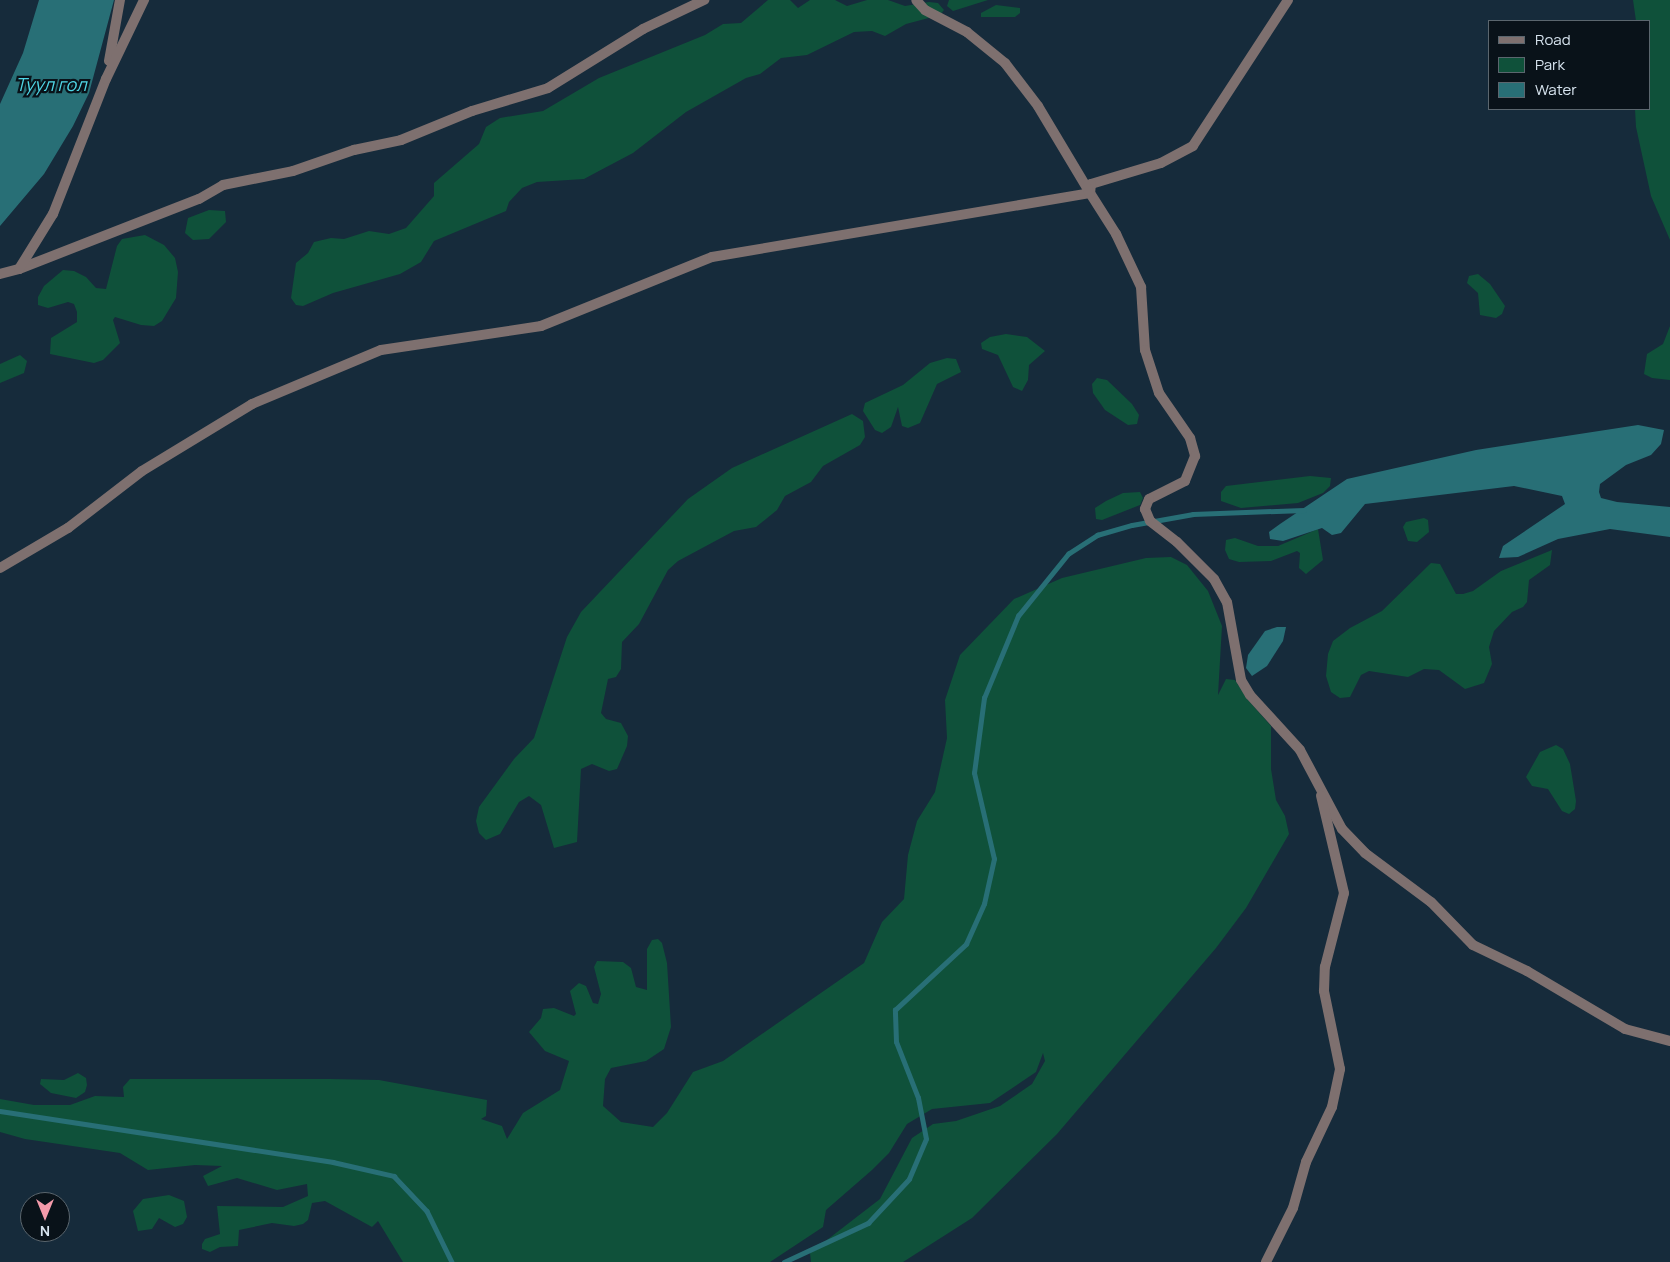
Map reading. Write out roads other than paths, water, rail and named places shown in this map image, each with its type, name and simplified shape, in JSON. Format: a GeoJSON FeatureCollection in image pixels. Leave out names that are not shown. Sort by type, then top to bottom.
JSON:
{"type":"FeatureCollection","features":[{"type":"Feature","properties":{"kind":"street"},"geometry":{"type":"LineString","coordinates":[[106,79],[120,0]]}},
{"type":"Feature","properties":{"kind":"street"},"geometry":{"type":"LineString","coordinates":[[19,269],[53,214],[106,79],[144,0]]}},
{"type":"Feature","properties":{"kind":"street"},"geometry":{"type":"LineString","coordinates":[[0,274],[19,269],[199,199],[224,185],[293,171],[354,150],[401,140],[472,111],[548,88],[643,29],[704,0]]}},
{"type":"Feature","properties":{"kind":"street"},"geometry":{"type":"LineString","coordinates":[[916,0],[925,10],[967,32],[1005,64],[1038,106],[1116,234],[1141,287],[1145,350],[1159,393],[1190,438],[1195,456],[1185,481],[1149,499],[1145,508],[1150,521],[1214,579],[1227,602],[1241,680],[1250,695],[1300,750],[1342,829],[1394,876],[1431,902],[1474,945],[1527,971],[1625,1029],[1670,1041]]}},
{"type":"Feature","properties":{"kind":"street"},"geometry":{"type":"LineString","coordinates":[[1090,193],[1091,184],[1161,163],[1193,146],[1288,0]]}},
{"type":"Feature","properties":{"kind":"street"},"geometry":{"type":"LineString","coordinates":[[0,568],[68,528],[142,471],[252,404],[381,350],[541,326],[712,257],[1090,193]]}},
{"type":"Feature","properties":{"kind":"street"},"geometry":{"type":"LineString","coordinates":[[1266,1262],[1292,1208],[1306,1162],[1332,1107],[1340,1069],[1324,991],[1325,967],[1344,893],[1319,785]]}},
{"type":"Feature","properties":{"kind":"water","name":"Туул гол"},"geometry":{"type":"Polygon","coordinates":[[[39,0],[114,0],[89,93],[73,126],[44,174],[0,226],[0,104],[23,53],[39,0]]]}},
{"type":"Feature","properties":{"kind":"water"},"geometry":{"type":"Polygon","coordinates":[[[1638,425],[1664,430],[1661,444],[1651,455],[1626,465],[1600,484],[1599,492],[1601,498],[1617,502],[1670,507],[1670,537],[1610,529],[1558,539],[1518,557],[1499,558],[1503,546],[1565,504],[1562,496],[1514,486],[1365,504],[1341,533],[1332,535],[1322,528],[1283,541],[1270,539],[1269,532],[1347,479],[1476,450],[1638,425]]]}},
{"type":"Feature","properties":{"kind":"water"},"geometry":{"type":"Polygon","coordinates":[[[1277,627],[1286,627],[1283,641],[1267,666],[1252,676],[1246,668],[1248,655],[1265,631],[1277,627]]]}},
{"type":"Feature","properties":{"kind":"waterway"},"geometry":{"type":"LineString","coordinates":[[784,1262],[868,1223],[909,1179],[926,1139],[918,1098],[896,1042],[895,1010],[966,944],[984,904],[994,859],[974,773],[984,698],[1018,616],[1068,554],[1097,535],[1132,525],[1193,514],[1304,510]]}},
{"type":"Feature","properties":{"kind":"waterway"},"geometry":{"type":"LineString","coordinates":[[0,1111],[333,1162],[394,1176],[427,1211],[452,1262]]}}]}
